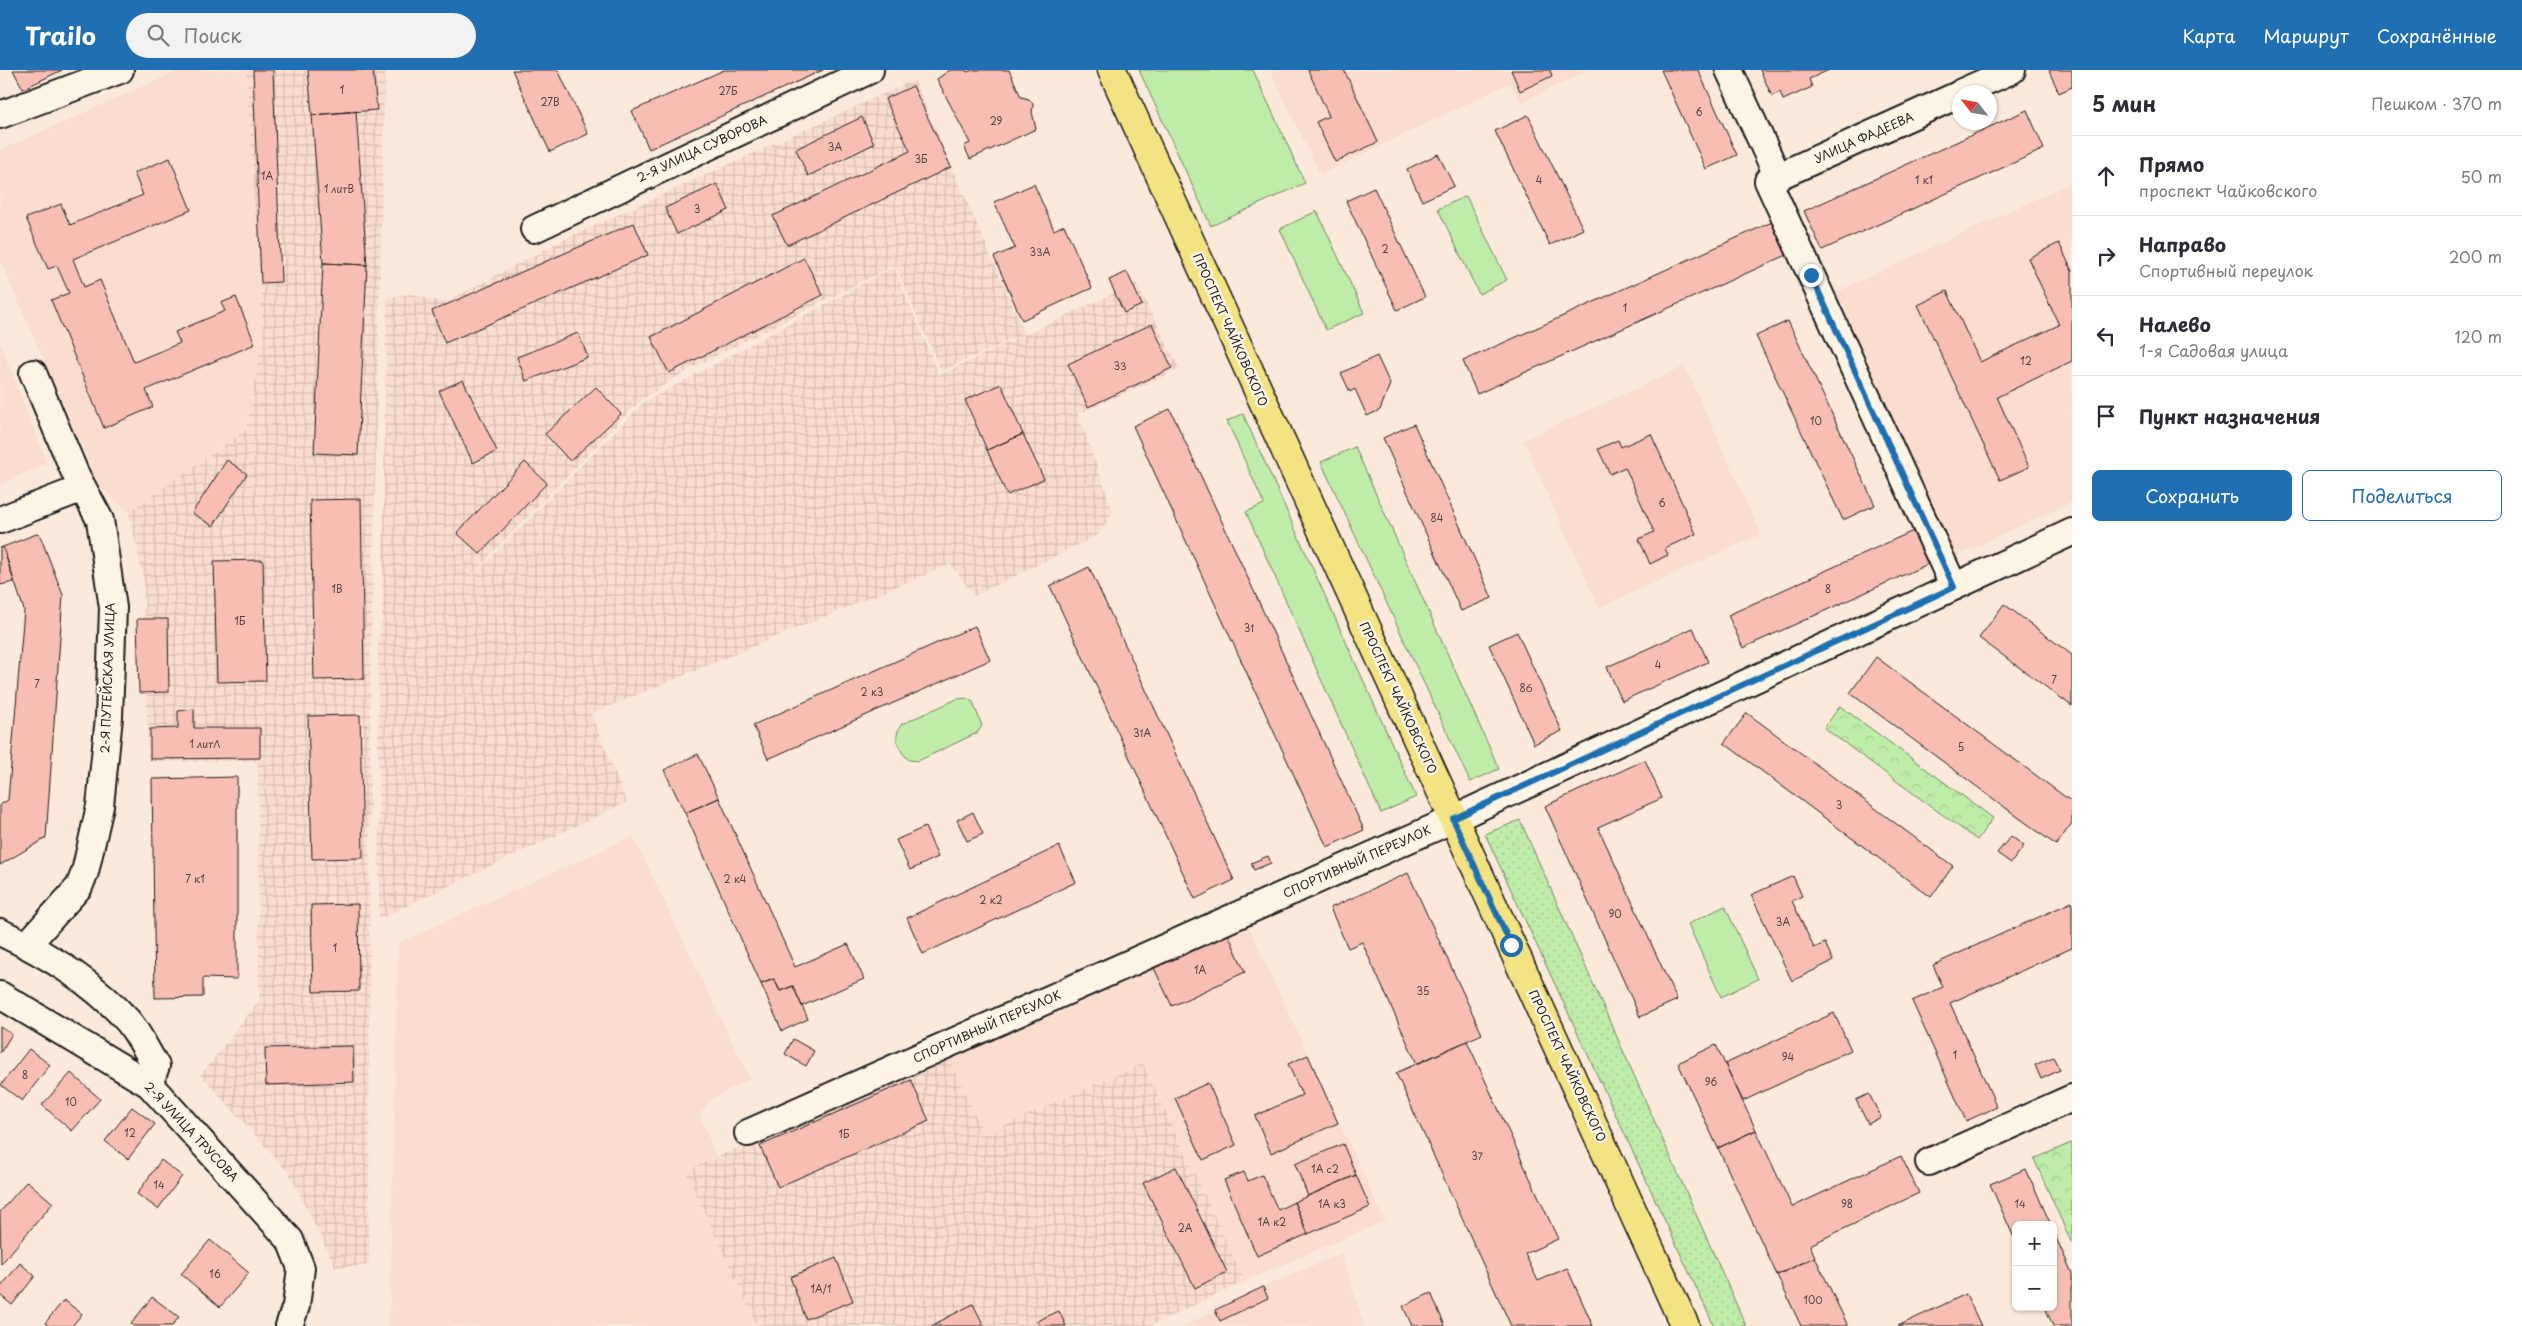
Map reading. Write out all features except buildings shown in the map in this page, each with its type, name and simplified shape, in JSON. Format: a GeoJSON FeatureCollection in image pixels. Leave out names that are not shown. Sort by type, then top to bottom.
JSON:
{"type":"FeatureCollection","features":[{"type":"Feature","properties":{"kind":"main road","name":"ПРОСПЕКТ ЧАЙКОВСКОГО"},"geometry":{"type":"LineString","coordinates":[[1112,70],[1685,1326]]}},
{"type":"Feature","properties":{"kind":"street"},"geometry":{"type":"LineString","coordinates":[[0,116],[120,70]]}},
{"type":"Feature","properties":{"kind":"street","name":"2-Я УЛИЦА СУВОРОВА"},"geometry":{"type":"LineString","coordinates":[[534,229],[870,70]]}},
{"type":"Feature","properties":{"kind":"street"},"geometry":{"type":"LineString","coordinates":[[1729,70],[1773,179],[1954,587]]}},
{"type":"Feature","properties":{"kind":"street","name":"УЛИЦА ФАДЕЕВА"},"geometry":{"type":"LineString","coordinates":[[1979,85],[2012,70]]}},
{"type":"Feature","properties":{"kind":"street","name":"УЛИЦА ФАДЕЕВА"},"geometry":{"type":"LineString","coordinates":[[1773,179],[1952,97]]}},
{"type":"Feature","properties":{"kind":"street","name":"2-Я ПУТЕЙСКАЯ УЛИЦА"},"geometry":{"type":"LineString","coordinates":[[27,945],[79,887],[100,806],[109,717],[113,608],[100,520],[83,488],[33,373]]}},
{"type":"Feature","properties":{"kind":"street"},"geometry":{"type":"LineString","coordinates":[[0,520],[83,488]]}},
{"type":"Feature","properties":{"kind":"street","name":"СПОРТИВНЫЙ ПЕРЕУЛОК"},"geometry":{"type":"LineString","coordinates":[[748,1133],[1453,819],[2072,532]]}},
{"type":"Feature","properties":{"kind":"street"},"geometry":{"type":"LineString","coordinates":[[0,932],[27,945],[92,985],[128,1022],[156,1066],[149,1084]]}},
{"type":"Feature","properties":{"kind":"street","name":"2-Я УЛИЦА ТРУСОВА"},"geometry":{"type":"LineString","coordinates":[[0,996],[149,1084],[290,1240],[301,1268],[296,1306],[289,1326]]}},
{"type":"Feature","properties":{"kind":"street"},"geometry":{"type":"LineString","coordinates":[[1929,1162],[2072,1098]]}},
{"type":"Feature","properties":{"kind":"shaded area"},"geometry":{"type":"Polygon","coordinates":[[[180,70],[246,70],[263,336],[246,430],[129,512],[99,486],[0,260],[0,150],[180,70]]]}},
{"type":"Feature","properties":{"kind":"shaded area"},"geometry":{"type":"Polygon","coordinates":[[[246,70],[385,70],[370,691],[369,1265],[336,1268],[289,1173],[201,1075],[259,1000],[258,761],[148,762],[144,583],[129,512],[246,430],[263,336],[246,70]]]}},
{"type":"Feature","properties":{"kind":"shaded area"},"geometry":{"type":"Polygon","coordinates":[[[1270,70],[1589,70],[1521,103],[1510,83],[1320,175],[1270,70]]]}},
{"type":"Feature","properties":{"kind":"shaded area"},"geometry":{"type":"Polygon","coordinates":[[[914,80],[1025,334],[941,371],[895,265],[692,368],[642,399],[495,550],[463,586],[643,403],[894,267],[939,375],[1136,283],[1180,369],[1078,414],[1113,511],[1100,534],[974,596],[951,564],[591,714],[627,802],[379,919],[378,646],[382,620],[387,297],[412,294],[444,303],[561,241],[914,80]]]}},
{"type":"Feature","properties":{"kind":"shaded area"},"geometry":{"type":"Polygon","coordinates":[[[2072,182],[2072,502],[1950,559],[1830,295],[2072,182]]]}},
{"type":"Feature","properties":{"kind":"shaded area"},"geometry":{"type":"Polygon","coordinates":[[[0,342],[47,463],[0,485],[0,342]]]}},
{"type":"Feature","properties":{"kind":"shaded area"},"geometry":{"type":"Polygon","coordinates":[[[1685,366],[1761,534],[1599,608],[1523,440],[1685,366]]]}},
{"type":"Feature","properties":{"kind":"shaded area"},"geometry":{"type":"Polygon","coordinates":[[[633,836],[750,1079],[711,1099],[700,1115],[716,1156],[685,1171],[757,1326],[389,1326],[398,943],[633,836]]]}},
{"type":"Feature","properties":{"kind":"shaded area"},"geometry":{"type":"Polygon","coordinates":[[[1247,923],[1385,1221],[1245,1281],[1143,1063],[983,1134],[947,1055],[1247,923]]]}},
{"type":"Feature","properties":{"kind":"shaded area"},"geometry":{"type":"Polygon","coordinates":[[[947,1055],[984,1134],[1143,1063],[1245,1281],[1150,1326],[757,1326],[685,1171],[947,1055]]]}},
{"type":"Feature","properties":{"kind":"shaded area"},"geometry":{"type":"Polygon","coordinates":[[[1342,1253],[1364,1326],[1184,1326],[1263,1287],[1342,1253]]]}},
{"type":"Feature","properties":{"kind":"green space"},"geometry":{"type":"Polygon","coordinates":[[[1139,70],[1253,70],[1305,183],[1211,226],[1139,70]]]}},
{"type":"Feature","properties":{"kind":"green space"},"geometry":{"type":"Polygon","coordinates":[[[1466,196],[1507,280],[1479,294],[1438,209],[1466,196]]]}},
{"type":"Feature","properties":{"kind":"green space"},"geometry":{"type":"Polygon","coordinates":[[[1317,211],[1364,313],[1326,330],[1280,229],[1317,211]]]}},
{"type":"Feature","properties":{"kind":"green space"},"geometry":{"type":"Polygon","coordinates":[[[1243,414],[1416,797],[1381,813],[1246,512],[1264,504],[1227,421],[1243,414]]]}},
{"type":"Feature","properties":{"kind":"green space"},"geometry":{"type":"Polygon","coordinates":[[[1355,447],[1499,769],[1470,782],[1321,462],[1355,447]]]}},
{"type":"Feature","properties":{"kind":"green space"},"geometry":{"type":"Polygon","coordinates":[[[966,698],[973,702],[982,726],[977,733],[918,761],[909,760],[899,747],[897,738],[897,733],[902,724],[957,699],[966,698]]]}},
{"type":"Feature","properties":{"kind":"green space"},"geometry":{"type":"Polygon","coordinates":[[[1840,706],[1993,818],[1977,840],[1824,728],[1840,706]]]}},
{"type":"Feature","properties":{"kind":"green space"},"geometry":{"type":"Polygon","coordinates":[[[1520,820],[1746,1326],[1714,1326],[1485,834],[1520,820]]]}},
{"type":"Feature","properties":{"kind":"green space"},"geometry":{"type":"Polygon","coordinates":[[[1725,906],[1758,979],[1721,997],[1688,924],[1725,906]]]}},
{"type":"Feature","properties":{"kind":"green space"},"geometry":{"type":"Polygon","coordinates":[[[2072,1144],[2072,1244],[2034,1159],[2072,1144]]]}},
{"type":"Feature","properties":{"kind":"route"},"geometry":{"type":"LineString","coordinates":[[1511,945],[1453,819],[1954,587],[1811,275]]}}]}
